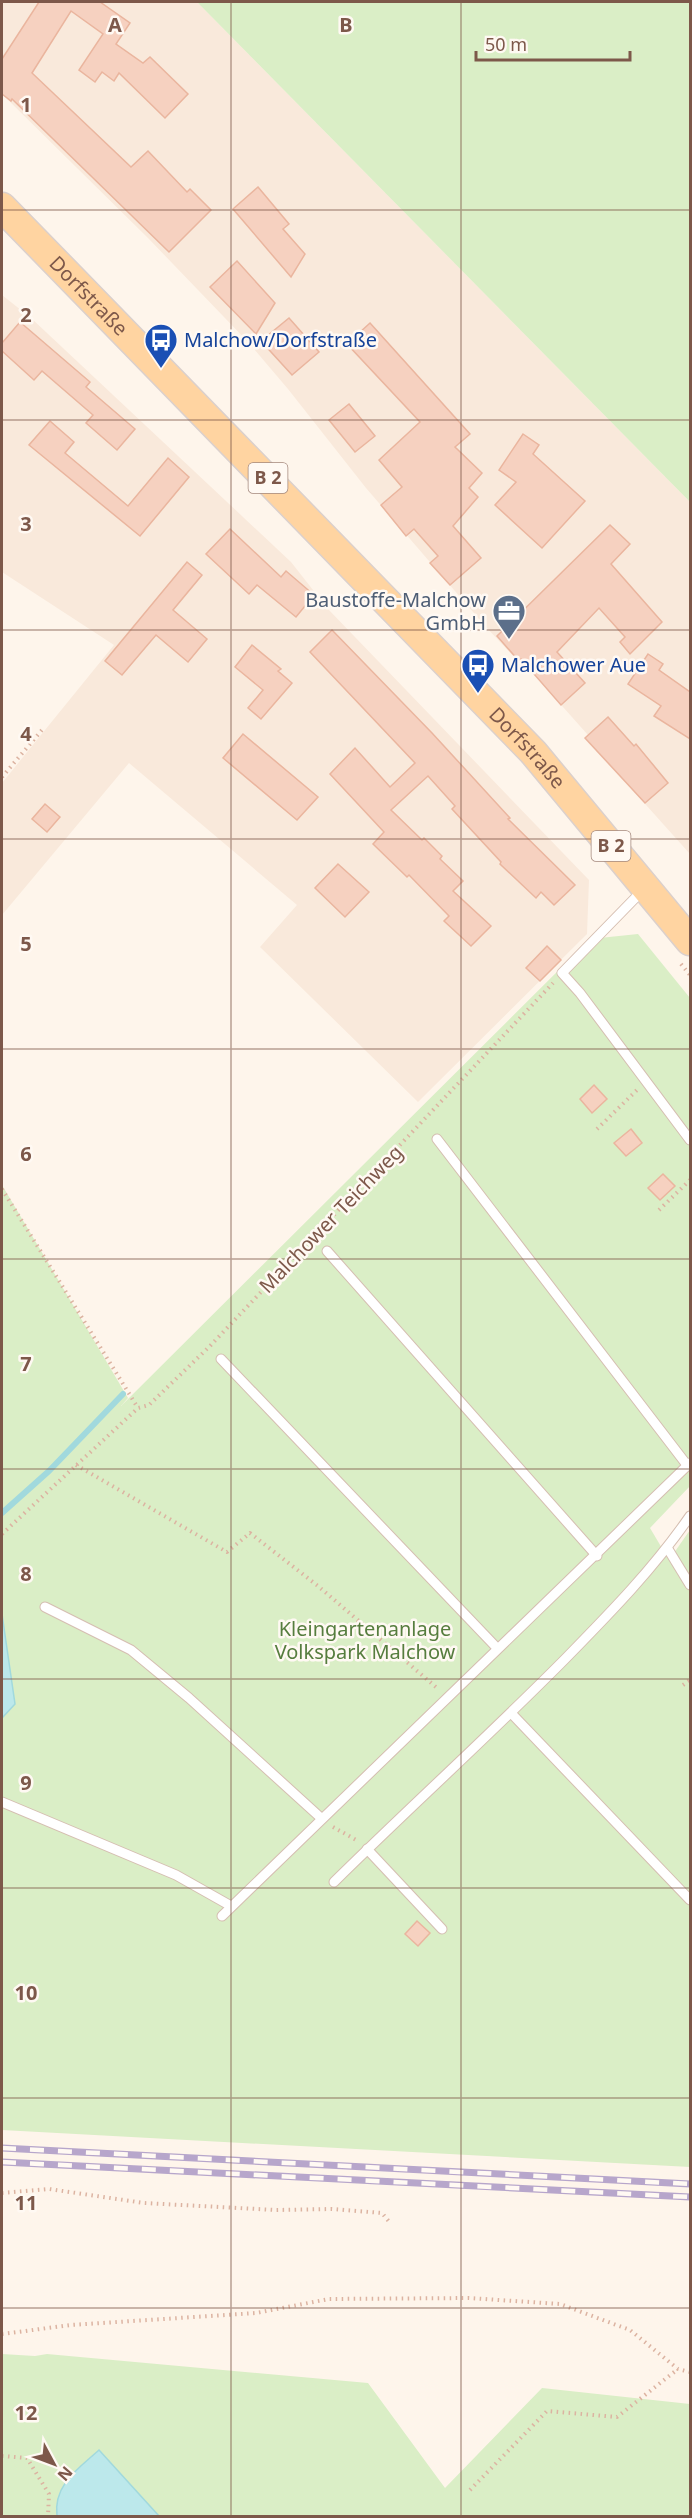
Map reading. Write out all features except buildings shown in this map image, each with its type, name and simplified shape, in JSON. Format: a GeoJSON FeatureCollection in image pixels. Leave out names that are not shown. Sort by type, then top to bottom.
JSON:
{"type":"FeatureCollection","features":[{"type":"Feature","properties":{"kind":"main road","name":"Dorfstraße"},"geometry":{"type":"LineString","coordinates":[[2,207],[405,618],[532,752],[690,941]]}},
{"type":"Feature","properties":{"kind":"lane"},"geometry":{"type":"LineString","coordinates":[[646,887],[562,973],[580,993],[690,1140]]}},
{"type":"Feature","properties":{"kind":"lane"},"geometry":{"type":"LineString","coordinates":[[222,1916],[497,1648],[597,1556],[689,1464],[436,1139]]}},
{"type":"Feature","properties":{"kind":"lane"},"geometry":{"type":"LineString","coordinates":[[327,1251],[597,1556]]}},
{"type":"Feature","properties":{"kind":"lane"},"geometry":{"type":"LineString","coordinates":[[222,1359],[497,1648]]}},
{"type":"Feature","properties":{"kind":"lane"},"geometry":{"type":"LineString","coordinates":[[334,1882],[511,1713],[619,1604],[668,1549],[690,1516]]}},
{"type":"Feature","properties":{"kind":"lane"},"geometry":{"type":"LineString","coordinates":[[668,1549],[690,1585]]}},
{"type":"Feature","properties":{"kind":"lane"},"geometry":{"type":"LineString","coordinates":[[45,1606],[131,1650],[189,1698],[321,1818]]}},
{"type":"Feature","properties":{"kind":"lane"},"geometry":{"type":"LineString","coordinates":[[511,1713],[690,1900]]}},
{"type":"Feature","properties":{"kind":"lane"},"geometry":{"type":"LineString","coordinates":[[2,1802],[176,1875],[231,1906]]}},
{"type":"Feature","properties":{"kind":"lane"},"geometry":{"type":"LineString","coordinates":[[367,1849],[442,1929]]}},
{"type":"Feature","properties":{"kind":"path"},"geometry":{"type":"LineString","coordinates":[[2,777],[42,730]]}},
{"type":"Feature","properties":{"kind":"path","name":"Malchower Teichweg"},"geometry":{"type":"LineString","coordinates":[[2,1534],[138,1408],[149,1406],[210,1346],[562,973]]}},
{"type":"Feature","properties":{"kind":"path"},"geometry":{"type":"LineString","coordinates":[[597,1129],[646,1082]]}},
{"type":"Feature","properties":{"kind":"path"},"geometry":{"type":"LineString","coordinates":[[660,1210],[690,1180]]}},
{"type":"Feature","properties":{"kind":"path"},"geometry":{"type":"LineString","coordinates":[[2,1189],[138,1408]]}},
{"type":"Feature","properties":{"kind":"path"},"geometry":{"type":"LineString","coordinates":[[76,1465],[227,1552],[250,1533],[318,1586],[448,1697]]}},
{"type":"Feature","properties":{"kind":"path"},"geometry":{"type":"LineString","coordinates":[[683,1685],[690,1680]]}},
{"type":"Feature","properties":{"kind":"path"},"geometry":{"type":"LineString","coordinates":[[321,1818],[341,1833],[356,1839],[367,1849]]}},
{"type":"Feature","properties":{"kind":"path"},"geometry":{"type":"LineString","coordinates":[[2,2193],[49,2189],[144,2203],[276,2210],[332,2209],[382,2214],[391,2224]]}},
{"type":"Feature","properties":{"kind":"path"},"geometry":{"type":"LineString","coordinates":[[2,2334],[71,2325],[256,2313],[329,2300],[469,2298],[560,2304],[630,2330],[678,2369],[690,2372]]}},
{"type":"Feature","properties":{"kind":"path"},"geometry":{"type":"LineString","coordinates":[[470,2490],[547,2411],[617,2417],[678,2369]]}},
{"type":"Feature","properties":{"kind":"path"},"geometry":{"type":"LineString","coordinates":[[2,2456],[27,2458],[49,2494],[48,2517]]}},
{"type":"Feature","properties":{"kind":"shaded area"},"geometry":{"type":"Polygon","coordinates":[[[2,2],[197,2],[690,502],[690,854],[586,738],[588,735],[521,660],[518,661],[486,627],[366,488],[249,343],[148,238],[2,94],[2,2]]]}},
{"type":"Feature","properties":{"kind":"shaded area"},"geometry":{"type":"Polygon","coordinates":[[[2,295],[31,318],[291,562],[328,609],[589,880],[587,934],[418,1102],[260,947],[297,905],[129,763],[2,915],[2,783],[114,645],[2,572],[2,295]]]}},
{"type":"Feature","properties":{"kind":"green space"},"geometry":{"type":"Polygon","coordinates":[[[197,2],[690,2],[690,502],[197,2]]]}},
{"type":"Feature","properties":{"kind":"green space","name":"Kleingartenanlage Volkspark Malchow"},"geometry":{"type":"Polygon","coordinates":[[[638,934],[690,998],[690,1486],[650,1528],[669,1560],[690,1530],[690,2167],[2,2130],[2,1185],[128,1398],[121,1406],[590,939],[638,934]]]}},
{"type":"Feature","properties":{"kind":"green space"},"geometry":{"type":"Polygon","coordinates":[[[2,2354],[35,2356],[47,2354],[368,2383],[445,2488],[542,2388],[690,2404],[690,2516],[2,2516],[2,2354]]]}},
{"type":"Feature","properties":{"kind":"water"},"geometry":{"type":"Polygon","coordinates":[[[2,1614],[15,1704],[2,1718],[2,1614]]]}},
{"type":"Feature","properties":{"kind":"water"},"geometry":{"type":"Polygon","coordinates":[[[99,2450],[159,2516],[57,2516],[59,2495],[63,2487],[75,2471],[99,2450]]]}},
{"type":"Feature","properties":{"kind":"waterway"},"geometry":{"type":"LineString","coordinates":[[2,1513],[49,1471],[123,1394]]}},
{"type":"Feature","properties":{"kind":"railway"},"geometry":{"type":"LineString","coordinates":[[2,2148],[690,2184]]}},
{"type":"Feature","properties":{"kind":"railway"},"geometry":{"type":"LineString","coordinates":[[2,2162],[690,2197]]}},
{"type":"Feature","properties":{"kind":"place","name":"Malchow/Dorfstraße"},"geometry":{"type":"Point","coordinates":[161,369]}},
{"type":"Feature","properties":{"kind":"place","name":"Baustoffe-Malchow GmbH"},"geometry":{"type":"Point","coordinates":[509,640]}},
{"type":"Feature","properties":{"kind":"place","name":"Malchower Aue"},"geometry":{"type":"Point","coordinates":[478,694]}}]}
